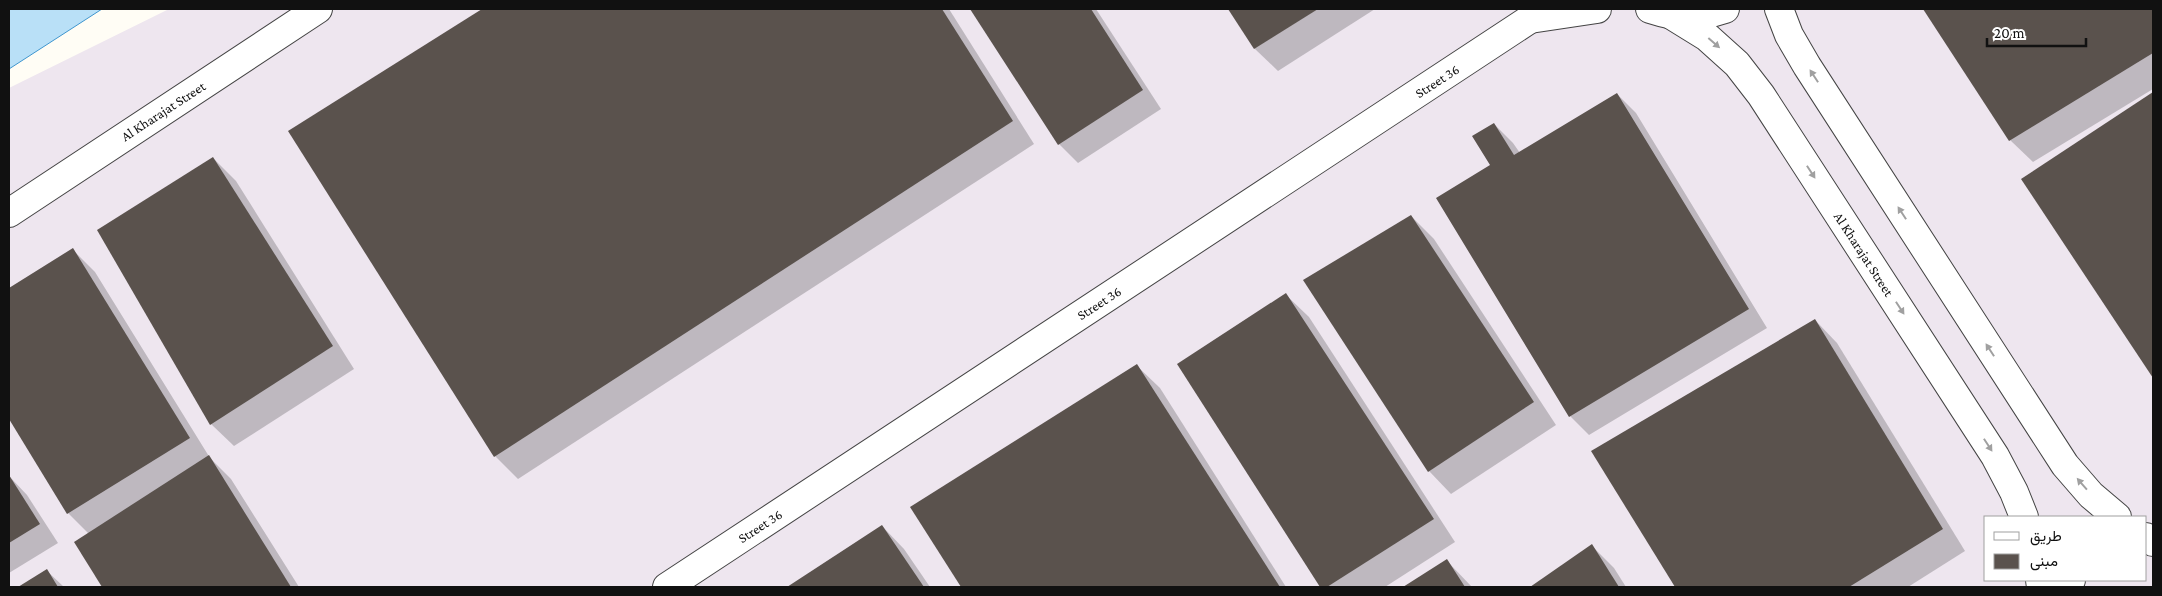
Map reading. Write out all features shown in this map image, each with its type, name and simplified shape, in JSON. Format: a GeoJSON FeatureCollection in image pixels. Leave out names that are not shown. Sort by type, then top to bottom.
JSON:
{"type":"FeatureCollection","features":[{"type":"Feature","properties":{"kind":"street","name":"Al Kharajat Street"},"geometry":{"type":"LineString","coordinates":[[9,213],[318,9]]}},
{"type":"Feature","properties":{"kind":"street","name":"Street 36"},"geometry":{"type":"LineString","coordinates":[[667,587],[1536,14],[1597,9]]}},
{"type":"Feature","properties":{"kind":"street"},"geometry":{"type":"LineString","coordinates":[[1662,13],[1702,16],[1725,9]]}},
{"type":"Feature","properties":{"kind":"street"},"geometry":{"type":"LineString","coordinates":[[1779,9],[1789,35],[1808,66],[2065,465],[2091,494],[2116,516]]}},
{"type":"Feature","properties":{"kind":"street","name":"Al Kharajat Street"},"geometry":{"type":"LineString","coordinates":[[1662,13],[1707,37],[1737,64],[1762,95],[1996,456],[2024,516]]}},
{"type":"Feature","properties":{"kind":"shaded area"},"geometry":{"type":"Polygon","coordinates":[[[169,9],[2153,9],[2153,587],[9,587],[9,88],[169,9]]]}},
{"type":"Feature","properties":{"kind":"water"},"geometry":{"type":"Polygon","coordinates":[[[9,9],[102,9],[9,69],[9,9]]]}},
{"type":"Feature","properties":{"kind":"building"},"geometry":{"type":"Polygon","coordinates":[[[482,9],[942,9],[1013,121],[494,457],[288,131],[482,9]]]}},
{"type":"Feature","properties":{"kind":"building"},"geometry":{"type":"Polygon","coordinates":[[[970,9],[1091,9],[1143,90],[1058,145],[970,9]]]}},
{"type":"Feature","properties":{"kind":"building"},"geometry":{"type":"Polygon","coordinates":[[[1228,9],[1318,9],[1254,49],[1228,9]]]}},
{"type":"Feature","properties":{"kind":"building"},"geometry":{"type":"Polygon","coordinates":[[[1923,9],[2153,9],[2153,53],[2009,141],[1923,9]]]}},
{"type":"Feature","properties":{"kind":"building"},"geometry":{"type":"Polygon","coordinates":[[[2153,92],[2153,378],[2021,179],[2153,92]]]}},
{"type":"Feature","properties":{"kind":"building"},"geometry":{"type":"Polygon","coordinates":[[[1617,93],[1749,309],[1569,417],[1436,198],[1490,165],[1472,136],[1494,123],[1514,155],[1617,93]]]}},
{"type":"Feature","properties":{"kind":"building"},"geometry":{"type":"Polygon","coordinates":[[[213,157],[333,346],[210,425],[97,230],[213,157]]]}},
{"type":"Feature","properties":{"kind":"building"},"geometry":{"type":"Polygon","coordinates":[[[1411,215],[1534,402],[1428,472],[1303,280],[1411,215]]]}},
{"type":"Feature","properties":{"kind":"building"},"geometry":{"type":"Polygon","coordinates":[[[73,248],[190,438],[67,514],[9,419],[9,288],[73,248]]]}},
{"type":"Feature","properties":{"kind":"building"},"geometry":{"type":"Polygon","coordinates":[[[1286,293],[1434,519],[1327,587],[1320,587],[1177,364],[1286,293]]]}},
{"type":"Feature","properties":{"kind":"building"},"geometry":{"type":"Polygon","coordinates":[[[1815,319],[1943,529],[1849,587],[1675,587],[1591,451],[1815,319]]]}},
{"type":"Feature","properties":{"kind":"building"},"geometry":{"type":"Polygon","coordinates":[[[1137,364],[1280,587],[961,587],[910,507],[1137,364]]]}},
{"type":"Feature","properties":{"kind":"building"},"geometry":{"type":"Polygon","coordinates":[[[209,455],[291,587],[102,587],[74,542],[209,455]]]}},
{"type":"Feature","properties":{"kind":"building"},"geometry":{"type":"Polygon","coordinates":[[[9,475],[40,524],[9,543],[9,475]]]}},
{"type":"Feature","properties":{"kind":"building"},"geometry":{"type":"Polygon","coordinates":[[[882,525],[924,587],[787,587],[882,525]]]}},
{"type":"Feature","properties":{"kind":"building"},"geometry":{"type":"Polygon","coordinates":[[[1592,544],[1619,587],[1530,587],[1592,544]]]}},
{"type":"Feature","properties":{"kind":"building"},"geometry":{"type":"Polygon","coordinates":[[[1447,559],[1465,587],[1403,587],[1447,559]]]}},
{"type":"Feature","properties":{"kind":"building"},"geometry":{"type":"Polygon","coordinates":[[[47,569],[58,587],[18,587],[47,569]]]}}]}
